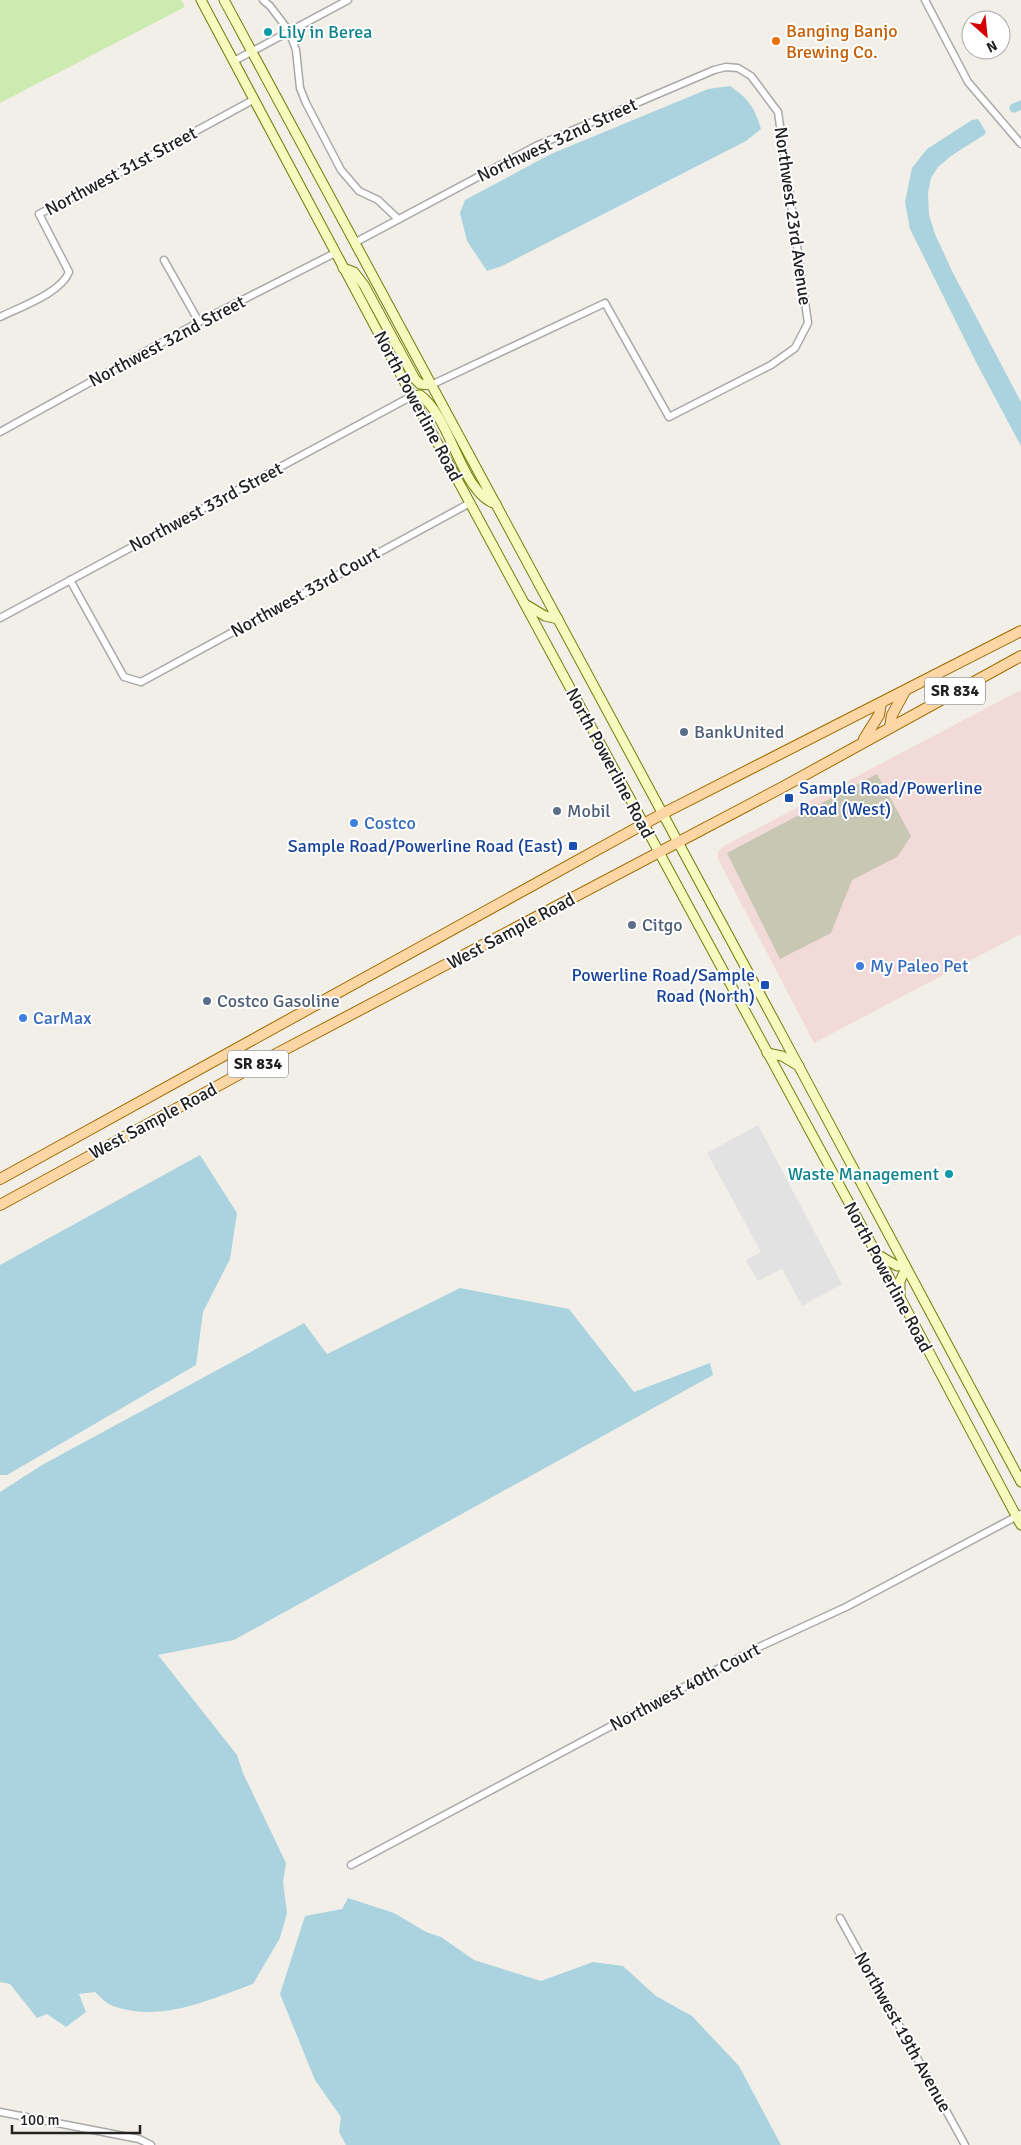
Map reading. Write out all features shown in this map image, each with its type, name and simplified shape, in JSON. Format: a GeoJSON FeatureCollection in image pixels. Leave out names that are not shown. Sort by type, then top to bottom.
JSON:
{"type":"FeatureCollection","features":[{"type":"Feature","properties":{"kind":"main road","name":"North Powerline Road"},"geometry":{"type":"LineString","coordinates":[[201,0],[412,396],[1020,1519]]}},
{"type":"Feature","properties":{"kind":"main road","name":"North Powerline Road"},"geometry":{"type":"LineString","coordinates":[[224,0],[356,242],[1021,1482]]}},
{"type":"Feature","properties":{"kind":"main road"},"geometry":{"type":"LineString","coordinates":[[343,268],[354,272],[364,285],[415,379],[420,384],[431,385]]}},
{"type":"Feature","properties":{"kind":"main road"},"geometry":{"type":"LineString","coordinates":[[412,396],[420,395],[434,408],[474,486],[487,501],[496,504]]}},
{"type":"Feature","properties":{"kind":"main road"},"geometry":{"type":"LineString","coordinates":[[525,604],[545,616],[558,620]]}},
{"type":"Feature","properties":{"kind":"main road","name":"West Sample Road"},"geometry":{"type":"LineString","coordinates":[[0,1179],[643,824],[1021,631]]}},
{"type":"Feature","properties":{"kind":"main road","name":"West Sample Road"},"geometry":{"type":"LineString","coordinates":[[0,1205],[278,1053],[781,788],[1021,656]]}},
{"type":"Feature","properties":{"kind":"main road"},"geometry":{"type":"LineString","coordinates":[[890,727],[896,706],[906,690]]}},
{"type":"Feature","properties":{"kind":"main road"},"geometry":{"type":"LineString","coordinates":[[862,742],[876,720],[881,703]]}},
{"type":"Feature","properties":{"kind":"main road"},"geometry":{"type":"LineString","coordinates":[[767,1053],[782,1056],[799,1066]]}},
{"type":"Feature","properties":{"kind":"main road"},"geometry":{"type":"LineString","coordinates":[[875,1252],[897,1266],[905,1266],[900,1281],[901,1300]]}},
{"type":"Feature","properties":{"kind":"street"},"geometry":{"type":"LineString","coordinates":[[262,0],[270,6],[289,31],[296,50],[300,88],[341,170],[359,191],[378,200],[398,219]]}},
{"type":"Feature","properties":{"kind":"street"},"geometry":{"type":"LineString","coordinates":[[234,61],[348,0]]}},
{"type":"Feature","properties":{"kind":"street"},"geometry":{"type":"LineString","coordinates":[[925,0],[968,82],[1021,144]]}},
{"type":"Feature","properties":{"kind":"street","name":"Northwest 32nd Street"},"geometry":{"type":"LineString","coordinates":[[356,242],[536,146],[714,70],[726,67],[738,68]]}},
{"type":"Feature","properties":{"kind":"street","name":"Northwest 23rd Avenue"},"geometry":{"type":"LineString","coordinates":[[431,385],[605,303],[669,417],[771,366],[795,348],[808,323],[778,112],[751,76],[738,68]]}},
{"type":"Feature","properties":{"kind":"street","name":"Northwest 31st Street"},"geometry":{"type":"LineString","coordinates":[[0,317],[55,289],[65,281],[69,272],[39,214],[255,99]]}},
{"type":"Feature","properties":{"kind":"street","name":"Northwest 32nd Street"},"geometry":{"type":"LineString","coordinates":[[0,432],[200,322],[335,253]]}},
{"type":"Feature","properties":{"kind":"street"},"geometry":{"type":"LineString","coordinates":[[164,260],[200,322]]}},
{"type":"Feature","properties":{"kind":"street","name":"Northwest 33rd Street"},"geometry":{"type":"LineString","coordinates":[[0,618],[412,396]]}},
{"type":"Feature","properties":{"kind":"street","name":"Northwest 33rd Court"},"geometry":{"type":"LineString","coordinates":[[70,580],[124,676],[141,682],[470,503]]}},
{"type":"Feature","properties":{"kind":"street","name":"Northwest 40th Court"},"geometry":{"type":"LineString","coordinates":[[351,1865],[759,1647],[846,1607],[1020,1519]]}},
{"type":"Feature","properties":{"kind":"street","name":"Northwest 19th Avenue"},"geometry":{"type":"LineString","coordinates":[[840,1918],[965,2145]]}},
{"type":"Feature","properties":{"kind":"street"},"geometry":{"type":"LineString","coordinates":[[0,2112],[139,2139],[151,2145]]}},
{"type":"Feature","properties":{"kind":"shaded area"},"geometry":{"type":"Polygon","coordinates":[[[1021,690],[1021,934],[814,1043],[718,859],[718,852],[722,847],[1021,690]]]}},
{"type":"Feature","properties":{"kind":"shaded area"},"geometry":{"type":"Polygon","coordinates":[[[877,774],[911,836],[897,857],[852,880],[831,933],[780,959],[727,853],[877,774]]]}},
{"type":"Feature","properties":{"kind":"shaded area"},"geometry":{"type":"Polygon","coordinates":[[[758,1125],[842,1284],[802,1306],[782,1269],[758,1281],[746,1260],[761,1252],[707,1153],[758,1125]]]}},
{"type":"Feature","properties":{"kind":"green space"},"geometry":{"type":"Polygon","coordinates":[[[0,0],[181,0],[185,7],[0,103],[0,0]]]}},
{"type":"Feature","properties":{"kind":"water"},"geometry":{"type":"Polygon","coordinates":[[[730,86],[750,104],[761,129],[746,141],[502,266],[487,271],[467,241],[460,213],[465,200],[551,154],[708,89],[730,86]]]}},
{"type":"Feature","properties":{"kind":"water"},"geometry":{"type":"Polygon","coordinates":[[[978,119],[986,132],[984,135],[951,156],[938,167],[931,178],[928,193],[929,215],[935,234],[952,271],[1021,402],[1021,446],[976,362],[910,229],[905,202],[912,168],[927,149],[972,120],[978,119]]]}},
{"type":"Feature","properties":{"kind":"water"},"geometry":{"type":"Polygon","coordinates":[[[200,1155],[237,1213],[230,1259],[203,1312],[196,1365],[7,1475],[0,1475],[0,1265],[200,1155]]]}},
{"type":"Feature","properties":{"kind":"water"},"geometry":{"type":"Polygon","coordinates":[[[460,1288],[569,1309],[634,1392],[710,1363],[713,1375],[234,1640],[158,1655],[237,1755],[243,1773],[286,1863],[283,1882],[287,1913],[280,1938],[253,1984],[202,2002],[167,2011],[131,2011],[111,2005],[95,1992],[79,1994],[86,2012],[66,2027],[47,2014],[37,2018],[10,1984],[0,1982],[0,1492],[42,1465],[304,1323],[327,1354],[460,1288]]]}},
{"type":"Feature","properties":{"kind":"water"},"geometry":{"type":"Polygon","coordinates":[[[348,1898],[394,1913],[426,1932],[441,1937],[474,1960],[541,1981],[593,1962],[623,1966],[656,1996],[692,2016],[739,2066],[781,2145],[346,2145],[339,2132],[341,2117],[315,2080],[280,1994],[305,1916],[342,1909],[348,1898]]]}},
{"type":"Feature","properties":{"kind":"waterway"},"geometry":{"type":"LineString","coordinates":[[1014,108],[1021,105]]}},
{"type":"Feature","properties":{"kind":"place","name":"Lily in Berea"},"geometry":{"type":"Point","coordinates":[268,32]}},
{"type":"Feature","properties":{"kind":"place","name":"Banging Banjo Brewing Co."},"geometry":{"type":"Point","coordinates":[776,41]}},
{"type":"Feature","properties":{"kind":"place","name":"BankUnited"},"geometry":{"type":"Point","coordinates":[684,732]}},
{"type":"Feature","properties":{"kind":"place","name":"Sample Road/Powerline Road (West)"},"geometry":{"type":"Point","coordinates":[789,798]}},
{"type":"Feature","properties":{"kind":"place","name":"Mobil"},"geometry":{"type":"Point","coordinates":[557,811]}},
{"type":"Feature","properties":{"kind":"place","name":"Costco"},"geometry":{"type":"Point","coordinates":[354,823]}},
{"type":"Feature","properties":{"kind":"place","name":"Sample Road/Powerline Road (East)"},"geometry":{"type":"Point","coordinates":[573,846]}},
{"type":"Feature","properties":{"kind":"place","name":"Citgo"},"geometry":{"type":"Point","coordinates":[632,925]}},
{"type":"Feature","properties":{"kind":"place","name":"My Paleo Pet"},"geometry":{"type":"Point","coordinates":[860,966]}},
{"type":"Feature","properties":{"kind":"place","name":"Powerline Road/Sample Road (North)"},"geometry":{"type":"Point","coordinates":[765,985]}},
{"type":"Feature","properties":{"kind":"place","name":"Costco Gasoline"},"geometry":{"type":"Point","coordinates":[207,1001]}},
{"type":"Feature","properties":{"kind":"place","name":"CarMax"},"geometry":{"type":"Point","coordinates":[23,1018]}},
{"type":"Feature","properties":{"kind":"place","name":"Waste Management"},"geometry":{"type":"Point","coordinates":[949,1174]}}]}
